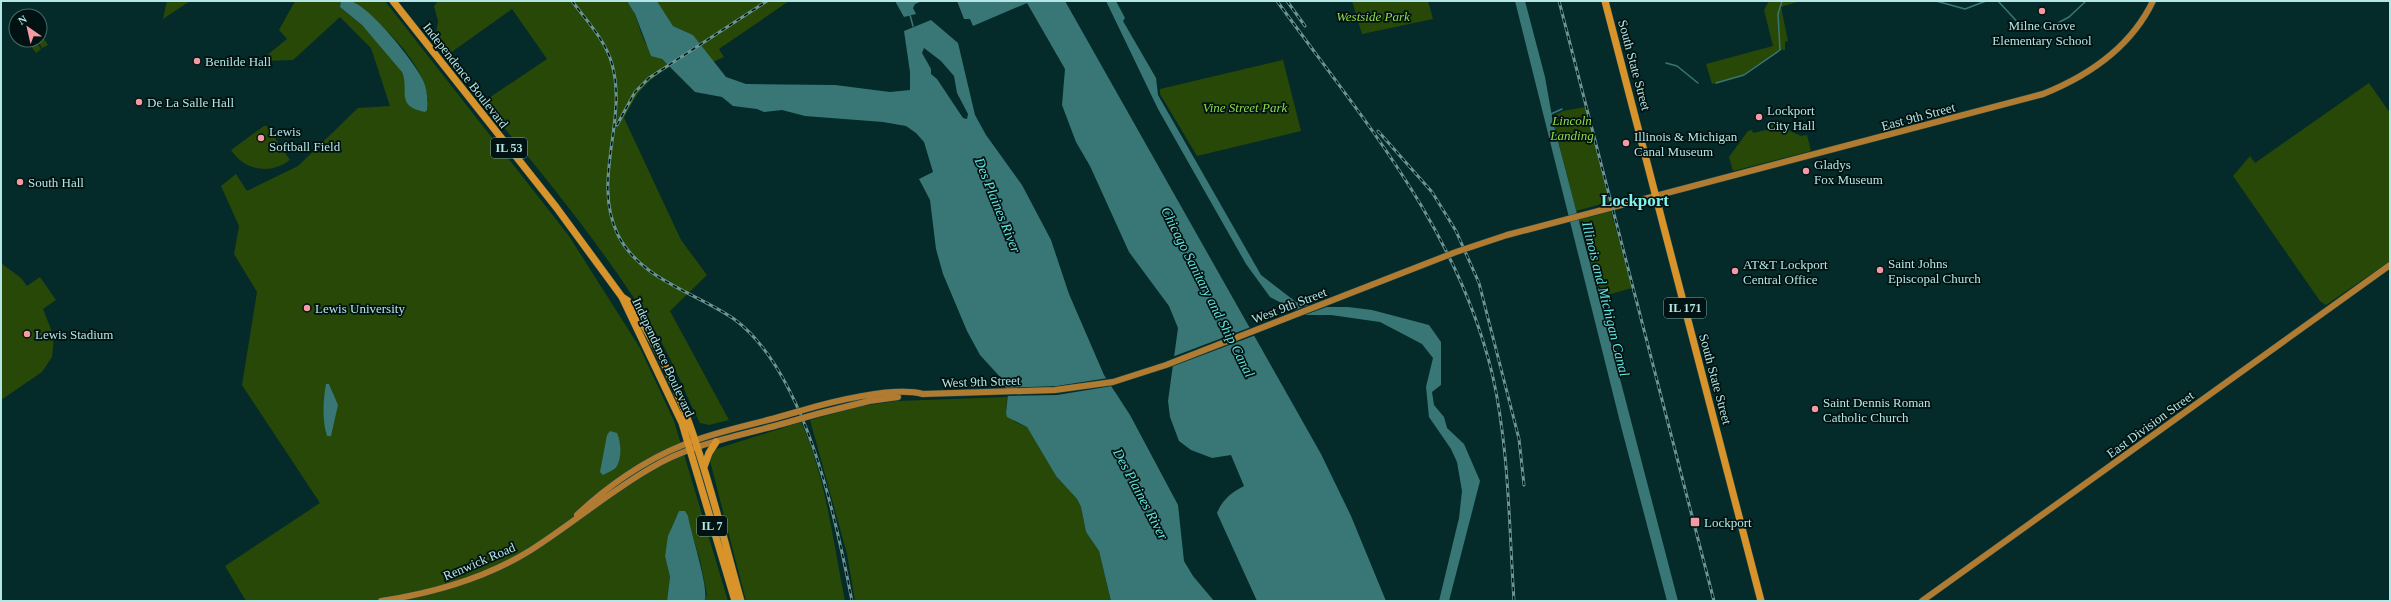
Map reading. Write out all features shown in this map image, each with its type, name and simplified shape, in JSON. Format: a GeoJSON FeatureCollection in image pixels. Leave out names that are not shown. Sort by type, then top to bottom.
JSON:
{"type":"FeatureCollection","features":[{"type":"Feature","properties":{"kind":"main road","name":"Independence Boulevard"},"geometry":{"type":"LineString","coordinates":[[393,1],[556,207],[622,297],[628,301],[662,360],[694,445]]}},
{"type":"Feature","properties":{"kind":"main road","name":"South State Street"},"geometry":{"type":"LineString","coordinates":[[1605,1],[1760,601]]}},
{"type":"Feature","properties":{"kind":"main road","name":"East 9th Street"},"geometry":{"type":"LineString","coordinates":[[1656,195],[2043,94],[2067,85],[2111,55],[2130,36],[2153,1]]}},
{"type":"Feature","properties":{"kind":"main road","name":"West 9th Street"},"geometry":{"type":"LineString","coordinates":[[694,445],[814,407],[883,394],[1055,390],[1113,382],[1166,365],[1456,252],[1507,235],[1656,195]]}},
{"type":"Feature","properties":{"kind":"main road","name":"East Division Street"},"geometry":{"type":"LineString","coordinates":[[1922,601],[2390,265]]}},
{"type":"Feature","properties":{"kind":"main road","name":"West 9th Street"},"geometry":{"type":"LineString","coordinates":[[694,445],[716,442],[869,401],[923,394]]}},
{"type":"Feature","properties":{"kind":"main road"},"geometry":{"type":"LineString","coordinates":[[704,468],[709,453],[716,442]]}},
{"type":"Feature","properties":{"kind":"main road","name":"IL 7"},"geometry":{"type":"LineString","coordinates":[[694,445],[704,468],[740,601]]}},
{"type":"Feature","properties":{"kind":"main road","name":"IL 7"},"geometry":{"type":"LineString","coordinates":[[694,445],[735,601]]}},
{"type":"Feature","properties":{"kind":"main road","name":"Renwick Road"},"geometry":{"type":"LineString","coordinates":[[381,601],[427,593],[479,576],[531,550],[575,518],[577,514],[632,472],[660,455],[694,445]]}},
{"type":"Feature","properties":{"kind":"green space"},"geometry":{"type":"Polygon","coordinates":[[[167,1],[190,1],[163,19],[167,1]]]}},
{"type":"Feature","properties":{"kind":"green space"},"geometry":{"type":"Polygon","coordinates":[[[295,1],[341,1],[340,7],[362,25],[396,63],[402,72],[405,81],[428,101],[423,80],[417,68],[401,46],[372,18],[351,1],[385,1],[569,236],[640,348],[674,421],[728,601],[704,601],[707,595],[700,560],[685,511],[679,511],[671,529],[665,555],[670,577],[667,601],[246,601],[225,566],[320,503],[242,385],[257,292],[234,254],[239,226],[221,186],[236,174],[247,191],[298,166],[358,108],[390,106],[371,48],[340,17],[293,60],[260,61],[287,39],[279,30],[295,1]],[[327,384],[324,415],[327,436],[331,435],[334,409],[332,390],[329,384],[327,384]]]}},
{"type":"Feature","properties":{"kind":"green space"},"geometry":{"type":"Polygon","coordinates":[[[438,1],[627,1],[647,45],[670,66],[654,77],[642,88],[624,118],[681,240],[707,275],[670,311],[729,420],[709,425],[700,423],[665,348],[640,307],[576,217],[483,102],[547,59],[512,9],[446,56],[435,41],[438,21],[434,6],[438,1]]]}},
{"type":"Feature","properties":{"kind":"green space"},"geometry":{"type":"Polygon","coordinates":[[[657,1],[789,1],[719,49],[724,57],[713,62],[693,35],[673,26],[657,1]]]}},
{"type":"Feature","properties":{"kind":"green space","name":"Westside Park"},"geometry":{"type":"Polygon","coordinates":[[[1352,1],[1428,1],[1433,19],[1362,34],[1352,1]]]}},
{"type":"Feature","properties":{"kind":"green space"},"geometry":{"type":"Polygon","coordinates":[[[1769,1],[1800,1],[1781,7],[1788,41],[1785,42],[1785,50],[1780,50],[1744,75],[1712,84],[1706,64],[1773,46],[1764,10],[1769,1]]]}},
{"type":"Feature","properties":{"kind":"green space"},"geometry":{"type":"Polygon","coordinates":[[[32,48],[40,48],[41,49],[36,53],[32,48]]]}},
{"type":"Feature","properties":{"kind":"green space","name":"Vine Street Park"},"geometry":{"type":"Polygon","coordinates":[[[1283,60],[1301,131],[1197,156],[1160,94],[1160,89],[1283,60]]]}},
{"type":"Feature","properties":{"kind":"green space"},"geometry":{"type":"Polygon","coordinates":[[[2369,83],[2390,113],[2390,261],[2326,305],[2320,301],[2233,176],[2250,156],[2255,163],[2369,83]]]}},
{"type":"Feature","properties":{"kind":"green space","name":"Lincoln Landing"},"geometry":{"type":"Polygon","coordinates":[[[1585,107],[1609,202],[1576,211],[1552,117],[1563,111],[1585,107]]]}},
{"type":"Feature","properties":{"kind":"green space"},"geometry":{"type":"Polygon","coordinates":[[[1775,124],[1801,136],[1807,135],[1811,151],[1733,171],[1729,157],[1748,131],[1752,130],[1753,133],[1771,129],[1770,125],[1775,124]]]}},
{"type":"Feature","properties":{"kind":"green space","name":"Lewis Softball Field"},"geometry":{"type":"Polygon","coordinates":[[[264,126],[267,126],[290,160],[274,168],[258,168],[243,163],[231,150],[264,126]]]}},
{"type":"Feature","properties":{"kind":"green space"},"geometry":{"type":"Polygon","coordinates":[[[1611,211],[1632,288],[1600,297],[1579,220],[1611,211]]]}},
{"type":"Feature","properties":{"kind":"green space","name":"Lewis Stadium"},"geometry":{"type":"Polygon","coordinates":[[[1,263],[21,278],[27,286],[40,277],[56,300],[43,309],[54,337],[52,357],[42,372],[1,400],[1,263]]]}},
{"type":"Feature","properties":{"kind":"green space"},"geometry":{"type":"Polygon","coordinates":[[[1007,397],[1006,413],[1015,422],[1027,427],[1056,476],[1077,499],[1081,507],[1086,532],[1099,551],[1111,601],[855,601],[847,554],[810,420],[862,406],[897,401],[1007,397]]]}},
{"type":"Feature","properties":{"kind":"green space"},"geometry":{"type":"Polygon","coordinates":[[[801,422],[810,443],[823,487],[845,601],[746,601],[709,457],[716,449],[801,422]]]}},
{"type":"Feature","properties":{"kind":"water"},"geometry":{"type":"Polygon","coordinates":[[[341,1],[350,1],[368,12],[401,48],[423,80],[427,95],[427,110],[425,112],[409,106],[406,101],[402,72],[362,25],[340,7],[341,1]]]}},
{"type":"Feature","properties":{"kind":"water","name":"Des Plaines River"},"geometry":{"type":"Polygon","coordinates":[[[627,1],[657,1],[673,26],[693,35],[726,77],[746,84],[835,85],[890,92],[910,90],[910,72],[904,31],[931,20],[958,43],[975,115],[986,135],[1022,185],[1051,240],[1069,294],[1104,375],[1130,415],[1178,505],[1184,561],[1193,576],[1214,601],[1111,601],[1099,551],[1086,532],[1081,507],[1077,499],[1056,476],[1027,427],[1007,417],[1008,393],[1002,379],[980,355],[967,331],[943,274],[936,249],[930,200],[919,179],[933,172],[924,142],[916,133],[906,126],[883,122],[805,116],[782,110],[764,112],[757,109],[733,106],[722,97],[695,92],[662,59],[651,56],[635,14],[627,1]],[[924,48],[922,53],[931,69],[931,74],[937,79],[963,118],[967,119],[968,114],[957,93],[954,76],[941,61],[924,48]]]}},
{"type":"Feature","properties":{"kind":"water"},"geometry":{"type":"Polygon","coordinates":[[[895,1],[922,1],[915,4],[913,8],[916,14],[904,17],[895,1]]]}},
{"type":"Feature","properties":{"kind":"water","name":"Chicago Sanitary and Ship Canal"},"geometry":{"type":"Polygon","coordinates":[[[957,1],[1065,1],[1321,454],[1351,516],[1386,601],[1257,601],[1217,513],[1228,497],[1244,486],[1231,455],[1212,458],[1191,450],[1179,441],[1170,417],[1168,401],[1178,328],[1169,306],[1129,252],[1090,166],[1076,142],[1062,105],[1065,69],[1027,3],[973,26],[970,19],[964,19],[957,1]]]}},
{"type":"Feature","properties":{"kind":"water"},"geometry":{"type":"Polygon","coordinates":[[[1106,1],[1116,1],[1125,18],[1123,21],[1156,78],[1158,95],[1261,275],[1296,302],[1318,307],[1348,307],[1372,310],[1429,325],[1441,342],[1441,385],[1432,392],[1434,405],[1444,417],[1447,428],[1464,444],[1480,481],[1449,601],[1439,601],[1459,518],[1462,491],[1457,462],[1451,449],[1429,417],[1426,387],[1433,358],[1422,344],[1380,322],[1331,315],[1304,315],[1270,297],[1246,264],[1158,109],[1106,1]]]}},
{"type":"Feature","properties":{"kind":"water","name":"Illinois and Michigan Canal"},"geometry":{"type":"Polygon","coordinates":[[[1515,1],[1525,1],[1545,77],[1553,122],[1678,601],[1667,601],[1622,430],[1515,1]]]}},
{"type":"Feature","properties":{"kind":"water"},"geometry":{"type":"Polygon","coordinates":[[[326,384],[329,384],[338,405],[331,436],[327,436],[324,423],[326,384]]]}},
{"type":"Feature","properties":{"kind":"water"},"geometry":{"type":"Polygon","coordinates":[[[610,431],[617,433],[620,445],[620,458],[613,470],[603,475],[600,472],[607,435],[610,431]]]}},
{"type":"Feature","properties":{"kind":"water"},"geometry":{"type":"Polygon","coordinates":[[[679,511],[685,511],[688,516],[703,575],[705,587],[704,601],[667,601],[670,577],[665,556],[668,536],[679,511]]]}},
{"type":"Feature","properties":{"kind":"pier"},"geometry":{"type":"Polygon","coordinates":[[[1311,304],[1332,305],[1302,316],[1292,311],[1311,304]]]}},
{"type":"Feature","properties":{"kind":"pier"},"geometry":{"type":"Polygon","coordinates":[[[1251,327],[1256,335],[1171,367],[1172,357],[1251,327]]]}},
{"type":"Feature","properties":{"kind":"pier"},"geometry":{"type":"Polygon","coordinates":[[[1108,378],[1112,386],[1057,395],[1005,396],[1004,388],[1057,386],[1108,378]]]}},
{"type":"Feature","properties":{"kind":"waterway"},"geometry":{"type":"LineString","coordinates":[[1716,83],[1744,75],[1780,50],[1778,14],[1782,1]]}},
{"type":"Feature","properties":{"kind":"waterway"},"geometry":{"type":"LineString","coordinates":[[1936,1],[1965,9],[1986,1]]}},
{"type":"Feature","properties":{"kind":"waterway"},"geometry":{"type":"LineString","coordinates":[[1998,1],[2023,28],[2030,30],[2054,25],[2069,17],[2086,1]]}},
{"type":"Feature","properties":{"kind":"waterway"},"geometry":{"type":"LineString","coordinates":[[910,15],[913,26]]}},
{"type":"Feature","properties":{"kind":"waterway"},"geometry":{"type":"LineString","coordinates":[[1666,63],[1677,66],[1698,83]]}},
{"type":"Feature","properties":{"kind":"waterway"},"geometry":{"type":"LineString","coordinates":[[1551,114],[1562,109]]}},
{"type":"Feature","properties":{"kind":"railway"},"geometry":{"type":"LineString","coordinates":[[572,1],[600,39],[612,64],[616,85],[616,107],[608,171],[608,193],[611,214],[618,235],[628,250],[640,263],[655,274],[670,284],[719,309],[734,319],[759,343],[780,373],[798,409],[814,448],[837,529],[852,601]]}},
{"type":"Feature","properties":{"kind":"railway"},"geometry":{"type":"LineString","coordinates":[[617,125],[635,92],[649,78],[767,1]]}},
{"type":"Feature","properties":{"kind":"railway"},"geometry":{"type":"LineString","coordinates":[[1277,1],[1373,132],[1403,176],[1431,222],[1455,270],[1476,320],[1492,373],[1502,429],[1508,486],[1514,601]]}},
{"type":"Feature","properties":{"kind":"railway"},"geometry":{"type":"LineString","coordinates":[[1287,1],[1305,26]]}},
{"type":"Feature","properties":{"kind":"railway"},"geometry":{"type":"LineString","coordinates":[[1559,1],[1714,601]]}},
{"type":"Feature","properties":{"kind":"railway"},"geometry":{"type":"LineString","coordinates":[[1378,131],[1432,192],[1456,231],[1479,283],[1519,439],[1524,485]]}},
{"type":"Feature","properties":{"kind":"place","name":"Milne Grove Elementary School"},"geometry":{"type":"Point","coordinates":[2042,11]}},
{"type":"Feature","properties":{"kind":"place","name":"Benilde Hall"},"geometry":{"type":"Point","coordinates":[197,61]}},
{"type":"Feature","properties":{"kind":"place","name":"De La Salle Hall"},"geometry":{"type":"Point","coordinates":[139,102]}},
{"type":"Feature","properties":{"kind":"place","name":"Lockport City Hall"},"geometry":{"type":"Point","coordinates":[1759,117]}},
{"type":"Feature","properties":{"kind":"place","name":"Lewis Softball Field"},"geometry":{"type":"Point","coordinates":[261,138]}},
{"type":"Feature","properties":{"kind":"place","name":"Illinois & Michigan Canal Museum"},"geometry":{"type":"Point","coordinates":[1626,143]}},
{"type":"Feature","properties":{"kind":"place","name":"Gladys Fox Museum"},"geometry":{"type":"Point","coordinates":[1806,171]}},
{"type":"Feature","properties":{"kind":"place","name":"South Hall"},"geometry":{"type":"Point","coordinates":[20,182]}},
{"type":"Feature","properties":{"kind":"place","name":"Saint Johns Episcopal Church"},"geometry":{"type":"Point","coordinates":[1880,270]}},
{"type":"Feature","properties":{"kind":"place","name":"AT&T Lockport Central Office"},"geometry":{"type":"Point","coordinates":[1735,271]}},
{"type":"Feature","properties":{"kind":"place","name":"Lewis University"},"geometry":{"type":"Point","coordinates":[307,308]}},
{"type":"Feature","properties":{"kind":"place","name":"Lewis Stadium"},"geometry":{"type":"Point","coordinates":[27,334]}},
{"type":"Feature","properties":{"kind":"place","name":"Saint Dennis Roman Catholic Church"},"geometry":{"type":"Point","coordinates":[1815,409]}},
{"type":"Feature","properties":{"kind":"place","name":"Lockport"},"geometry":{"type":"Point","coordinates":[1695,522]}},
{"type":"Feature","properties":{"kind":"district","name":"Lockport"},"geometry":{"type":"Point","coordinates":[1635,200]}}]}
